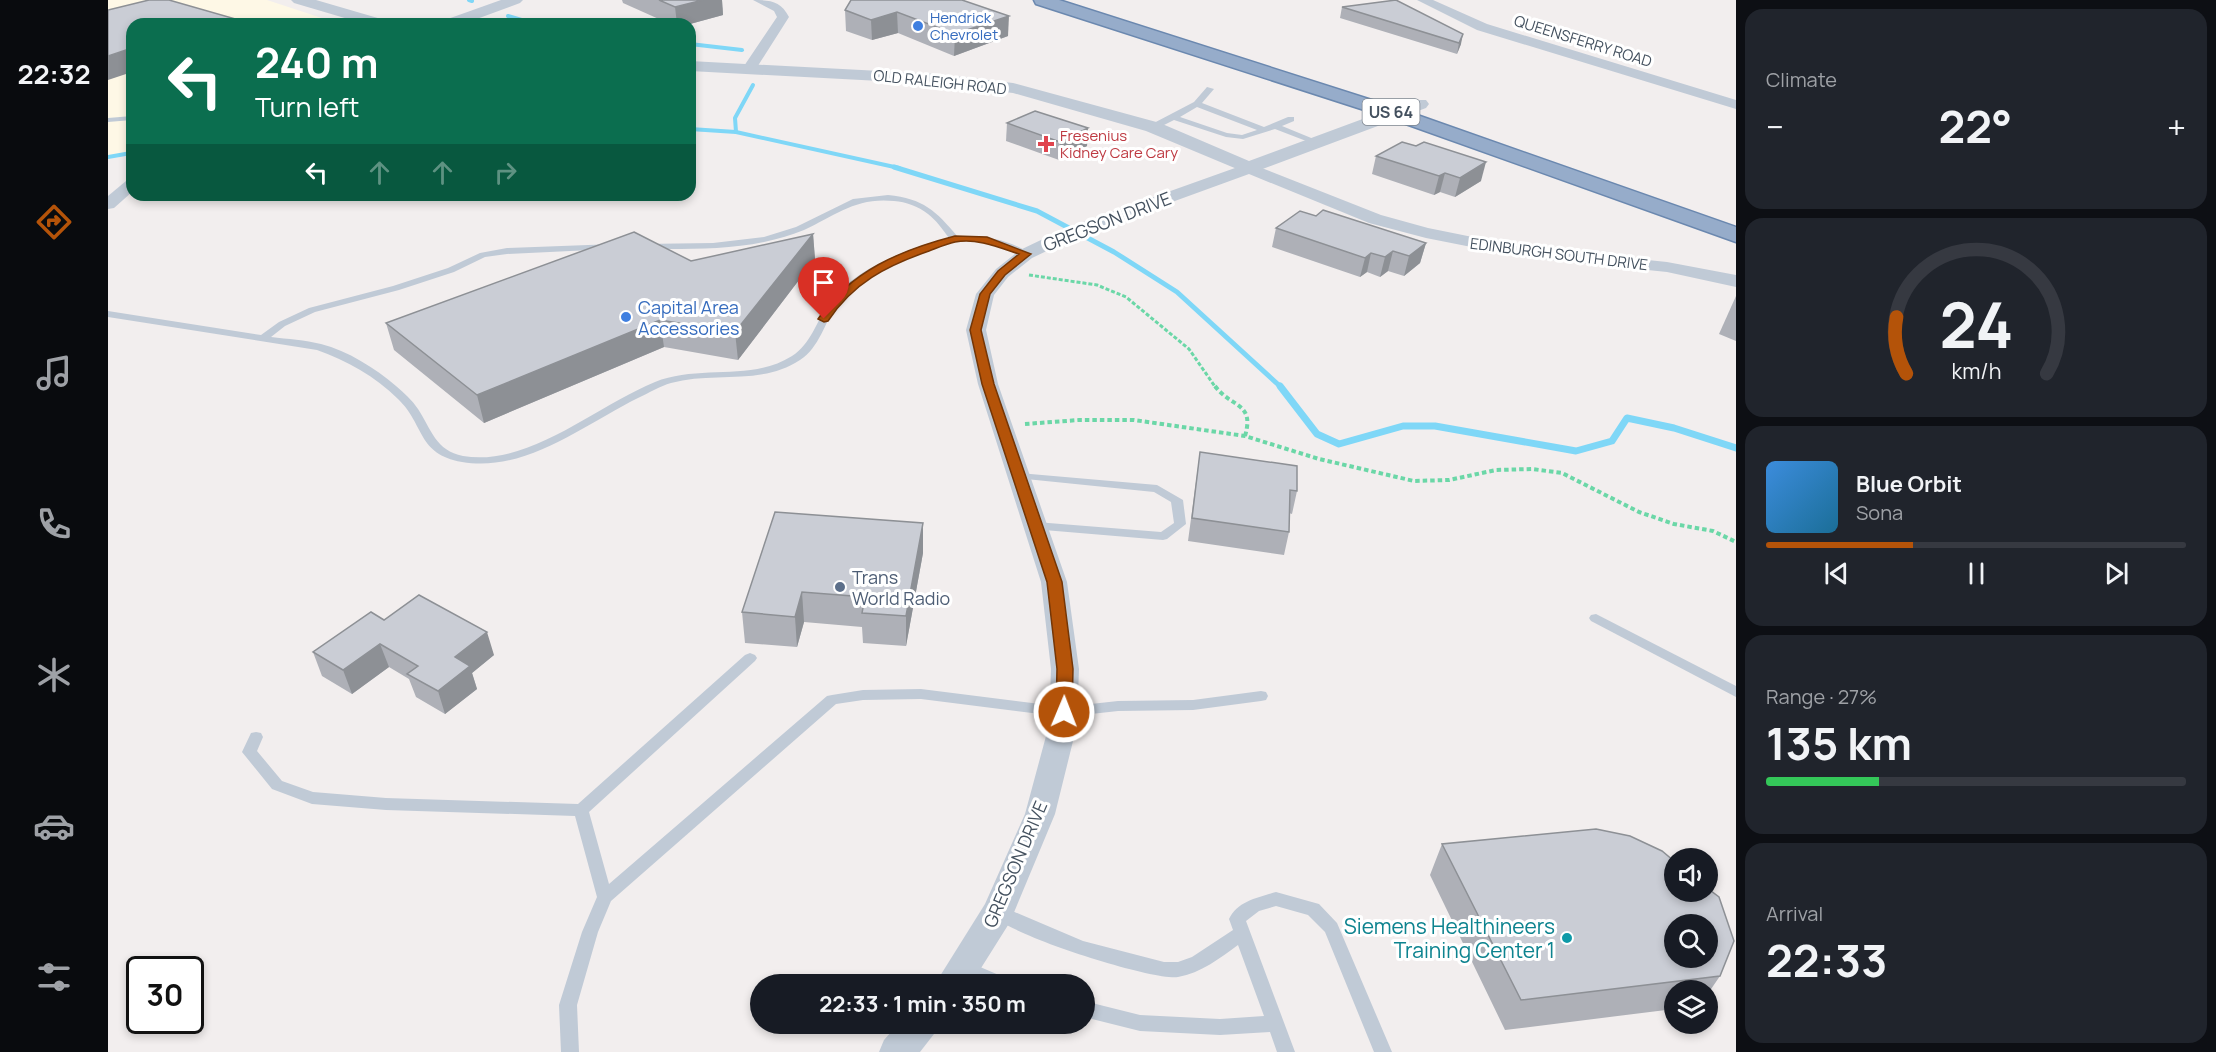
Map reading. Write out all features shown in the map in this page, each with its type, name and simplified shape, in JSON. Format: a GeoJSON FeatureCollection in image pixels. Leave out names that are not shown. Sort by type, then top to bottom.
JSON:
{"type":"FeatureCollection","features":[{"type":"Feature","properties":{"kind":"highway","name":"US 64"},"geometry":{"type":"LineString","coordinates":[[1042,0],[1396,114],[1736,235]]}},
{"type":"Feature","properties":{"kind":"highway","name":"US 64"},"geometry":{"type":"LineString","coordinates":[[1097,0],[1511,135]]}},
{"type":"Feature","properties":{"kind":"street"},"geometry":{"type":"LineString","coordinates":[[299,0],[361,18]]}},
{"type":"Feature","properties":{"kind":"street"},"geometry":{"type":"LineString","coordinates":[[465,18],[515,0]]}},
{"type":"Feature","properties":{"kind":"street"},"geometry":{"type":"LineString","coordinates":[[749,69],[783,17],[779,9],[759,0]]}},
{"type":"Feature","properties":{"kind":"street","name":"QUEENSFERRY ROAD"},"geometry":{"type":"LineString","coordinates":[[1423,0],[1482,27],[1736,105]]}},
{"type":"Feature","properties":{"kind":"street","name":"OLD RALEIGH ROAD"},"geometry":{"type":"LineString","coordinates":[[696,66],[903,76],[983,84],[1065,101],[1153,127],[1249,168]]}},
{"type":"Feature","properties":{"kind":"street","name":"GREGSON DRIVE"},"geometry":{"type":"LineString","coordinates":[[959,974],[998,912],[1040,814],[1063,725],[1064,712],[1065,669],[1054,582],[988,384],[976,330],[985,294],[1002,273],[1092,225],[1420,104]]}},
{"type":"Feature","properties":{"kind":"street","name":"EDINBURGH SOUTH DRIVE"},"geometry":{"type":"LineString","coordinates":[[1249,168],[1375,219],[1426,233],[1522,252],[1667,267],[1736,281]]}},
{"type":"Feature","properties":{"kind":"street"},"geometry":{"type":"LineString","coordinates":[[108,204],[126,189]]}},
{"type":"Feature","properties":{"kind":"street"},"geometry":{"type":"LineString","coordinates":[[897,1052],[913,1034]]}},
{"type":"Feature","properties":{"kind":"lane"},"geometry":{"type":"LineString","coordinates":[[1153,127],[1197,104],[1210,89]]}},
{"type":"Feature","properties":{"kind":"lane"},"geometry":{"type":"LineString","coordinates":[[1197,104],[1208,112],[1264,130]]}},
{"type":"Feature","properties":{"kind":"lane"},"geometry":{"type":"LineString","coordinates":[[1174,117],[1215,132],[1243,137],[1291,119]]}},
{"type":"Feature","properties":{"kind":"lane"},"geometry":{"type":"LineString","coordinates":[[1186,121],[1195,117]]}},
{"type":"Feature","properties":{"kind":"lane"},"geometry":{"type":"LineString","coordinates":[[108,120],[126,118]]}},
{"type":"Feature","properties":{"kind":"lane"},"geometry":{"type":"LineString","coordinates":[[1201,126],[1210,123]]}},
{"type":"Feature","properties":{"kind":"lane"},"geometry":{"type":"LineString","coordinates":[[1275,126],[1317,142]]}},
{"type":"Feature","properties":{"kind":"lane"},"geometry":{"type":"LineString","coordinates":[[1215,132],[1225,128]]}},
{"type":"Feature","properties":{"kind":"lane"},"geometry":{"type":"LineString","coordinates":[[640,246],[726,244],[764,239],[802,229],[850,202],[877,198],[904,200],[925,207],[955,239]]}},
{"type":"Feature","properties":{"kind":"lane"},"geometry":{"type":"LineString","coordinates":[[108,314],[319,347],[363,365],[404,399],[416,413],[432,445],[444,456],[495,460],[529,450],[657,384],[701,375],[743,374],[766,370],[796,359],[808,349],[836,301],[852,286],[876,269],[908,255],[955,239],[987,240],[1031,256]]}},
{"type":"Feature","properties":{"kind":"lane"},"geometry":{"type":"LineString","coordinates":[[263,338],[282,324],[312,310],[387,292],[451,270],[483,255],[507,251],[618,246]]}},
{"type":"Feature","properties":{"kind":"lane"},"geometry":{"type":"LineString","coordinates":[[1019,476],[1157,489],[1177,500],[1180,524],[1163,536],[1036,526]]}},
{"type":"Feature","properties":{"kind":"lane"},"geometry":{"type":"LineString","coordinates":[[1596,618],[1736,692]]}},
{"type":"Feature","properties":{"kind":"lane"},"geometry":{"type":"LineString","coordinates":[[256,737],[249,752],[277,785],[312,798],[386,804],[581,810],[750,658]]}},
{"type":"Feature","properties":{"kind":"lane"},"geometry":{"type":"LineString","coordinates":[[570,1052],[568,1005],[590,932],[605,897],[832,699],[872,694],[921,694],[1064,712],[1118,706],[1193,705],[1261,696]]}},
{"type":"Feature","properties":{"kind":"lane"},"geometry":{"type":"LineString","coordinates":[[581,810],[605,897]]}},
{"type":"Feature","properties":{"kind":"lane"},"geometry":{"type":"LineString","coordinates":[[1286,1052],[1237,919],[1254,905],[1276,899],[1313,909],[1331,928],[1383,1052]]}},
{"type":"Feature","properties":{"kind":"lane"},"geometry":{"type":"LineString","coordinates":[[998,912],[1029,928],[1090,952],[1169,970],[1192,964],[1219,950],[1242,932]]}},
{"type":"Feature","properties":{"kind":"lane"},"geometry":{"type":"LineString","coordinates":[[1095,1013],[1140,1023],[1220,1027],[1275,1024]]}},
{"type":"Feature","properties":{"kind":"path"},"geometry":{"type":"LineString","coordinates":[[1031,256],[1126,297],[1190,349],[1218,390],[1245,411],[1249,423],[1245,436]]}},
{"type":"Feature","properties":{"kind":"path"},"geometry":{"type":"LineString","coordinates":[[1025,424],[1079,420],[1134,420],[1245,436],[1329,462],[1414,481],[1449,480],[1496,470],[1532,469],[1562,473],[1639,512],[1674,524],[1713,531],[1736,542]]}},
{"type":"Feature","properties":{"kind":"shaded area"},"geometry":{"type":"Polygon","coordinates":[[[108,0],[267,0],[322,18],[126,18],[126,154],[108,157],[108,0]]]}},
{"type":"Feature","properties":{"kind":"building"},"geometry":{"type":"Polygon","coordinates":[[[149,0],[169,0],[232,18],[126,18],[126,50],[108,56],[108,10],[149,0]]]}},
{"type":"Feature","properties":{"kind":"building"},"geometry":{"type":"Polygon","coordinates":[[[659,0],[703,0],[675,7],[659,0]]]}},
{"type":"Feature","properties":{"kind":"building"},"geometry":{"type":"Polygon","coordinates":[[[851,0],[962,0],[1009,16],[955,34],[897,12],[871,20],[845,10],[851,0]]]}},
{"type":"Feature","properties":{"kind":"building"},"geometry":{"type":"Polygon","coordinates":[[[1396,0],[1463,34],[1459,43],[1342,7],[1396,0]]]}},
{"type":"Feature","properties":{"kind":"building"},"geometry":{"type":"Polygon","coordinates":[[[1035,111],[1088,128],[1060,142],[1007,123],[1035,111]]]}},
{"type":"Feature","properties":{"kind":"building"},"geometry":{"type":"Polygon","coordinates":[[[1402,142],[1416,146],[1424,142],[1486,162],[1460,178],[1445,173],[1439,176],[1376,156],[1402,142]]]}},
{"type":"Feature","properties":{"kind":"building"},"geometry":{"type":"Polygon","coordinates":[[[1323,210],[1426,243],[1409,256],[1393,251],[1385,257],[1371,253],[1365,258],[1276,228],[1300,211],[1316,216],[1323,210]]]}},
{"type":"Feature","properties":{"kind":"building","name":"Capital Area Accessories"},"geometry":{"type":"Polygon","coordinates":[[[634,232],[691,261],[813,234],[735,332],[660,320],[477,395],[386,323],[634,232]]]}},
{"type":"Feature","properties":{"kind":"building"},"geometry":{"type":"Polygon","coordinates":[[[1200,452],[1297,466],[1297,491],[1290,490],[1289,532],[1192,518],[1200,452]]]}},
{"type":"Feature","properties":{"kind":"building","name":"Trans World Radio"},"geometry":{"type":"Polygon","coordinates":[[[775,512],[923,523],[906,616],[862,613],[865,597],[802,592],[795,617],[742,612],[775,512]]]}},
{"type":"Feature","properties":{"kind":"building"},"geometry":{"type":"Polygon","coordinates":[[[419,595],[487,632],[455,657],[470,666],[438,691],[407,674],[418,666],[380,644],[343,670],[313,652],[371,612],[384,620],[419,595]]]}},
{"type":"Feature","properties":{"kind":"building","name":"Siemens Healthineers Training Center 1"},"geometry":{"type":"Polygon","coordinates":[[[1596,829],[1630,836],[1664,853],[1664,902],[1718,902],[1719,897],[1734,941],[1720,976],[1664,980],[1664,983],[1521,1000],[1442,844],[1596,829]]]}},
{"type":"Feature","properties":{"kind":"waterway"},"geometry":{"type":"LineString","coordinates":[[508,16],[515,18]]}},
{"type":"Feature","properties":{"kind":"waterway"},"geometry":{"type":"LineString","coordinates":[[696,45],[742,50]]}},
{"type":"Feature","properties":{"kind":"waterway"},"geometry":{"type":"LineString","coordinates":[[736,132],[735,118],[753,85]]}},
{"type":"Feature","properties":{"kind":"waterway"},"geometry":{"type":"LineString","coordinates":[[696,129],[736,132]]}},
{"type":"Feature","properties":{"kind":"waterway"},"geometry":{"type":"LineString","coordinates":[[736,132],[899,168]]}},
{"type":"Feature","properties":{"kind":"waterway"},"geometry":{"type":"LineString","coordinates":[[108,157],[126,154]]}},
{"type":"Feature","properties":{"kind":"waterway"},"geometry":{"type":"LineString","coordinates":[[894,167],[1037,211],[1114,252],[1177,292],[1280,387]]}},
{"type":"Feature","properties":{"kind":"waterway"},"geometry":{"type":"LineString","coordinates":[[1280,387],[1317,434],[1339,444],[1403,426],[1435,426],[1576,451],[1612,441],[1627,418],[1674,428],[1736,448]]}},
{"type":"Feature","properties":{"kind":"place","name":"Hendrick Chevrolet"},"geometry":{"type":"Point","coordinates":[918,26]}},
{"type":"Feature","properties":{"kind":"place","name":"Fresenius Kidney Care Cary"},"geometry":{"type":"Point","coordinates":[1046,144]}},
{"type":"Feature","properties":{"kind":"place","name":"Capital Area Accessories"},"geometry":{"type":"Point","coordinates":[626,317]}},
{"type":"Feature","properties":{"kind":"place","name":"Trans World Radio"},"geometry":{"type":"Point","coordinates":[840,587]}},
{"type":"Feature","properties":{"kind":"place","name":"Siemens Healthineers Training Center 1"},"geometry":{"type":"Point","coordinates":[1567,938]}},
{"type":"Feature","properties":{"kind":"route"},"geometry":{"type":"LineString","coordinates":[[824,319],[836,301],[876,269],[955,239],[987,240],[1026,254],[1002,273],[985,294],[976,330],[988,384],[1054,582],[1065,669],[1064,712]]}}]}
